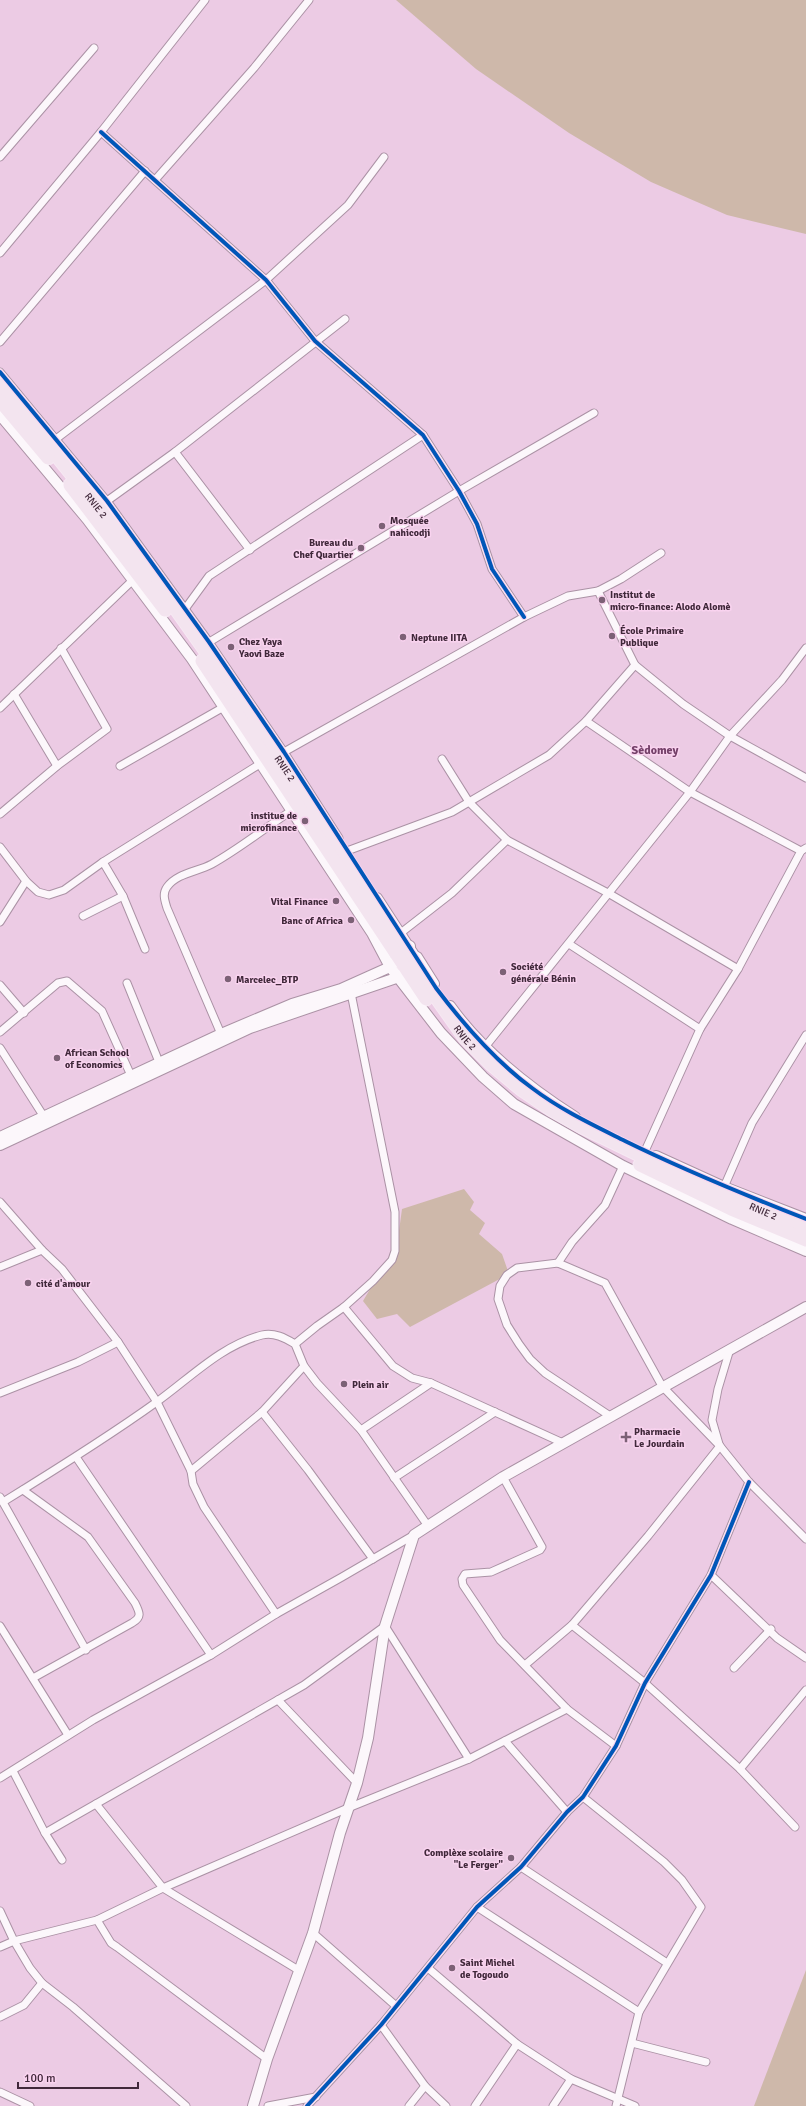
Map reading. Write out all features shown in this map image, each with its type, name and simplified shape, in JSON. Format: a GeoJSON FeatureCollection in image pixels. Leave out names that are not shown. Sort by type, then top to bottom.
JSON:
{"type":"FeatureCollection","features":[{"type":"Feature","properties":{"kind":"highway","name":"RNIE 2"},"geometry":{"type":"LineString","coordinates":[[0,385],[138,556],[206,644],[318,817],[405,962],[450,1033],[489,1073],[522,1099],[565,1125],[692,1192],[806,1240]]}},
{"type":"Feature","properties":{"kind":"highway","name":"RNIE 2"},"geometry":{"type":"LineString","coordinates":[[0,401],[43,451],[137,578],[197,654],[405,962],[465,1038],[491,1064],[521,1089],[546,1106],[633,1153],[806,1229]]}},
{"type":"Feature","properties":{"kind":"main road"},"geometry":{"type":"LineString","coordinates":[[0,415],[137,578],[372,933],[405,962],[455,1013],[485,1047],[532,1088],[575,1116],[645,1151],[724,1187],[806,1219]]}},
{"type":"Feature","properties":{"kind":"main road"},"geometry":{"type":"LineString","coordinates":[[0,1145],[133,1079],[250,1028],[351,993],[405,962]]}},
{"type":"Feature","properties":{"kind":"main road"},"geometry":{"type":"LineString","coordinates":[[133,1079],[159,1062],[221,1034],[292,1004],[341,989],[405,962]]}},
{"type":"Feature","properties":{"kind":"main road"},"geometry":{"type":"LineString","coordinates":[[405,962],[441,1033],[493,1086],[514,1104],[623,1166],[732,1219],[806,1251]]}},
{"type":"Feature","properties":{"kind":"main road"},"geometry":{"type":"LineString","coordinates":[[0,1137],[46,1121]]}},
{"type":"Feature","properties":{"kind":"main road"},"geometry":{"type":"LineString","coordinates":[[253,2106],[267,2059],[313,1933],[348,1808],[357,1783],[368,1738],[385,1626],[414,1535],[503,1477],[662,1386],[806,1307]]}},
{"type":"Feature","properties":{"kind":"street"},"geometry":{"type":"LineString","coordinates":[[0,253],[101,132],[204,0]]}},
{"type":"Feature","properties":{"kind":"street"},"geometry":{"type":"LineString","coordinates":[[155,180],[254,68],[309,0]]}},
{"type":"Feature","properties":{"kind":"street"},"geometry":{"type":"LineString","coordinates":[[0,157],[3,148],[94,48]]}},
{"type":"Feature","properties":{"kind":"street"},"geometry":{"type":"LineString","coordinates":[[101,132],[266,280],[316,341],[423,435],[459,491],[477,524],[492,569],[524,617]]}},
{"type":"Feature","properties":{"kind":"street"},"geometry":{"type":"LineString","coordinates":[[56,439],[266,280],[348,205],[384,157]]}},
{"type":"Feature","properties":{"kind":"street"},"geometry":{"type":"LineString","coordinates":[[0,342],[145,171]]}},
{"type":"Feature","properties":{"kind":"street"},"geometry":{"type":"LineString","coordinates":[[107,501],[175,452],[345,319]]}},
{"type":"Feature","properties":{"kind":"street"},"geometry":{"type":"LineString","coordinates":[[0,372],[107,501],[185,609],[206,644],[284,752],[347,851],[402,932],[405,962]]}},
{"type":"Feature","properties":{"kind":"street"},"geometry":{"type":"LineString","coordinates":[[206,644],[459,491],[594,414]]}},
{"type":"Feature","properties":{"kind":"street"},"geometry":{"type":"LineString","coordinates":[[185,609],[209,576],[423,435]]}},
{"type":"Feature","properties":{"kind":"street"},"geometry":{"type":"LineString","coordinates":[[175,452],[250,550]]}},
{"type":"Feature","properties":{"kind":"street"},"geometry":{"type":"LineString","coordinates":[[284,752],[524,617],[568,596],[598,591],[621,580],[661,553]]}},
{"type":"Feature","properties":{"kind":"street"},"geometry":{"type":"LineString","coordinates":[[0,708],[53,658],[61,648],[137,578]]}},
{"type":"Feature","properties":{"kind":"street"},"geometry":{"type":"LineString","coordinates":[[598,591],[635,665],[683,704],[730,736],[806,778]]}},
{"type":"Feature","properties":{"kind":"street"},"geometry":{"type":"LineString","coordinates":[[0,814],[57,766],[107,728],[61,648]]}},
{"type":"Feature","properties":{"kind":"street"},"geometry":{"type":"LineString","coordinates":[[485,1047],[690,792],[730,736],[782,680],[806,648]]}},
{"type":"Feature","properties":{"kind":"street"},"geometry":{"type":"LineString","coordinates":[[347,851],[452,812],[549,755],[586,721],[635,665]]}},
{"type":"Feature","properties":{"kind":"street"},"geometry":{"type":"LineString","coordinates":[[14,694],[57,766]]}},
{"type":"Feature","properties":{"kind":"street"},"geometry":{"type":"LineString","coordinates":[[120,766],[222,708]]}},
{"type":"Feature","properties":{"kind":"street"},"geometry":{"type":"LineString","coordinates":[[586,721],[690,792],[804,850],[738,968],[700,1028],[645,1151]]}},
{"type":"Feature","properties":{"kind":"street"},"geometry":{"type":"LineString","coordinates":[[442,759],[469,802],[507,840],[608,893],[738,968]]}},
{"type":"Feature","properties":{"kind":"street"},"geometry":{"type":"LineString","coordinates":[[0,846],[26,881],[38,892],[49,895],[64,890],[103,862],[260,764]]}},
{"type":"Feature","properties":{"kind":"street"},"geometry":{"type":"LineString","coordinates":[[221,1034],[167,908],[164,896],[165,889],[171,882],[183,875],[198,871],[213,864],[291,811]]}},
{"type":"Feature","properties":{"kind":"street"},"geometry":{"type":"LineString","coordinates":[[402,932],[452,892],[507,840]]}},
{"type":"Feature","properties":{"kind":"street"},"geometry":{"type":"LineString","coordinates":[[103,862],[123,896],[145,949]]}},
{"type":"Feature","properties":{"kind":"street"},"geometry":{"type":"LineString","coordinates":[[0,922],[26,881]]}},
{"type":"Feature","properties":{"kind":"street"},"geometry":{"type":"LineString","coordinates":[[83,916],[123,896]]}},
{"type":"Feature","properties":{"kind":"street"},"geometry":{"type":"LineString","coordinates":[[569,944],[700,1028]]}},
{"type":"Feature","properties":{"kind":"street"},"geometry":{"type":"LineString","coordinates":[[0,1032],[58,983],[67,981],[102,1011],[133,1079]]}},
{"type":"Feature","properties":{"kind":"street"},"geometry":{"type":"LineString","coordinates":[[127,983],[159,1062]]}},
{"type":"Feature","properties":{"kind":"street"},"geometry":{"type":"LineString","coordinates":[[0,985],[24,1012]]}},
{"type":"Feature","properties":{"kind":"street"},"geometry":{"type":"LineString","coordinates":[[295,1344],[344,1307],[392,1260],[397,1235],[396,1212],[351,993]]}},
{"type":"Feature","properties":{"kind":"street"},"geometry":{"type":"LineString","coordinates":[[724,1187],[752,1123],[806,1035]]}},
{"type":"Feature","properties":{"kind":"street"},"geometry":{"type":"LineString","coordinates":[[0,1048],[46,1121]]}},
{"type":"Feature","properties":{"kind":"street"},"geometry":{"type":"LineString","coordinates":[[558,1263],[572,1242],[605,1205],[623,1166]]}},
{"type":"Feature","properties":{"kind":"street"},"geometry":{"type":"LineString","coordinates":[[0,1202],[42,1250],[62,1269],[118,1342],[157,1402],[191,1472],[193,1484],[204,1506],[276,1614]]}},
{"type":"Feature","properties":{"kind":"street"},"geometry":{"type":"LineString","coordinates":[[0,1267],[42,1250]]}},
{"type":"Feature","properties":{"kind":"street"},"geometry":{"type":"LineString","coordinates":[[610,1416],[545,1373],[530,1359],[507,1325],[498,1298],[500,1286],[507,1275],[517,1268],[558,1263],[605,1283],[662,1386],[720,1446],[749,1482],[806,1539]]}},
{"type":"Feature","properties":{"kind":"street"},"geometry":{"type":"LineString","coordinates":[[344,1307],[393,1366],[412,1378],[431,1383],[562,1444]]}},
{"type":"Feature","properties":{"kind":"street"},"geometry":{"type":"LineString","coordinates":[[86,1650],[2,1500],[23,1490],[76,1457],[157,1402],[232,1346],[263,1335],[275,1334],[295,1344],[304,1366],[316,1383],[361,1430],[428,1526]]}},
{"type":"Feature","properties":{"kind":"street"},"geometry":{"type":"LineString","coordinates":[[0,1393],[78,1362],[118,1342]]}},
{"type":"Feature","properties":{"kind":"street"},"geometry":{"type":"LineString","coordinates":[[720,1446],[712,1420],[718,1389],[730,1349]]}},
{"type":"Feature","properties":{"kind":"street"},"geometry":{"type":"LineString","coordinates":[[191,1472],[262,1412],[304,1366]]}},
{"type":"Feature","properties":{"kind":"street"},"geometry":{"type":"LineString","coordinates":[[361,1430],[431,1383]]}},
{"type":"Feature","properties":{"kind":"street"},"geometry":{"type":"LineString","coordinates":[[262,1412],[308,1470],[373,1560]]}},
{"type":"Feature","properties":{"kind":"street"},"geometry":{"type":"LineString","coordinates":[[394,1478],[495,1412]]}},
{"type":"Feature","properties":{"kind":"street"},"geometry":{"type":"LineString","coordinates":[[525,1665],[572,1624],[648,1536],[720,1446]]}},
{"type":"Feature","properties":{"kind":"street"},"geometry":{"type":"LineString","coordinates":[[76,1457],[211,1655]]}},
{"type":"Feature","properties":{"kind":"street"},"geometry":{"type":"LineString","coordinates":[[503,1477],[542,1547],[540,1550],[491,1572],[465,1574],[462,1579],[463,1585],[488,1625],[525,1665],[567,1709],[616,1746]]}},
{"type":"Feature","properties":{"kind":"street"},"geometry":{"type":"LineString","coordinates":[[307,2106],[381,2025],[477,1907],[522,1867],[567,1812],[583,1797],[616,1746],[645,1683],[711,1575],[749,1482]]}},
{"type":"Feature","properties":{"kind":"street"},"geometry":{"type":"LineString","coordinates":[[23,1490],[88,1537],[138,1609],[139,1619],[86,1650],[33,1678]]}},
{"type":"Feature","properties":{"kind":"street"},"geometry":{"type":"LineString","coordinates":[[0,1778],[68,1735],[211,1655],[276,1614],[373,1560],[414,1535]]}},
{"type":"Feature","properties":{"kind":"street"},"geometry":{"type":"LineString","coordinates":[[711,1575],[771,1629],[777,1638],[806,1658]]}},
{"type":"Feature","properties":{"kind":"street"},"geometry":{"type":"LineString","coordinates":[[572,1624],[645,1683],[740,1769],[795,1827]]}},
{"type":"Feature","properties":{"kind":"street"},"geometry":{"type":"LineString","coordinates":[[0,1626],[68,1735]]}},
{"type":"Feature","properties":{"kind":"street"},"geometry":{"type":"LineString","coordinates":[[46,1833],[304,1685],[385,1626],[469,1759]]}},
{"type":"Feature","properties":{"kind":"street"},"geometry":{"type":"LineString","coordinates":[[734,1668],[771,1629]]}},
{"type":"Feature","properties":{"kind":"street"},"geometry":{"type":"LineString","coordinates":[[740,1769],[806,1690]]}},
{"type":"Feature","properties":{"kind":"street"},"geometry":{"type":"LineString","coordinates":[[278,1700],[357,1783]]}},
{"type":"Feature","properties":{"kind":"street"},"geometry":{"type":"LineString","coordinates":[[0,1947],[14,1941],[97,1920],[163,1888],[348,1808],[469,1759],[567,1709]]}},
{"type":"Feature","properties":{"kind":"street"},"geometry":{"type":"LineString","coordinates":[[505,1741],[567,1812]]}},
{"type":"Feature","properties":{"kind":"street"},"geometry":{"type":"LineString","coordinates":[[13,1771],[62,1860]]}},
{"type":"Feature","properties":{"kind":"street"},"geometry":{"type":"LineString","coordinates":[[583,1797],[664,1862],[682,1880],[701,1907],[639,2012],[618,2103]]}},
{"type":"Feature","properties":{"kind":"street"},"geometry":{"type":"LineString","coordinates":[[96,1804],[163,1888],[300,1971]]}},
{"type":"Feature","properties":{"kind":"street"},"geometry":{"type":"LineString","coordinates":[[522,1867],[667,1964]]}},
{"type":"Feature","properties":{"kind":"street"},"geometry":{"type":"LineString","coordinates":[[477,1907],[639,2012]]}},
{"type":"Feature","properties":{"kind":"street"},"geometry":{"type":"LineString","coordinates":[[0,1910],[14,1941],[30,1968],[42,1983],[73,2007],[186,2106]]}},
{"type":"Feature","properties":{"kind":"street"},"geometry":{"type":"LineString","coordinates":[[97,1920],[111,1942],[117,1947],[267,2059]]}},
{"type":"Feature","properties":{"kind":"street"},"geometry":{"type":"LineString","coordinates":[[313,1933],[396,2006]]}},
{"type":"Feature","properties":{"kind":"street"},"geometry":{"type":"LineString","coordinates":[[428,1968],[517,2044],[571,2079],[618,2103],[635,2106]]}},
{"type":"Feature","properties":{"kind":"street"},"geometry":{"type":"LineString","coordinates":[[0,2017],[24,2005],[42,1983]]}},
{"type":"Feature","properties":{"kind":"street"},"geometry":{"type":"LineString","coordinates":[[381,2025],[425,2086],[446,2106]]}},
{"type":"Feature","properties":{"kind":"street"},"geometry":{"type":"LineString","coordinates":[[632,2043],[706,2062]]}},
{"type":"Feature","properties":{"kind":"street"},"geometry":{"type":"LineString","coordinates":[[475,2106],[517,2044]]}},
{"type":"Feature","properties":{"kind":"street"},"geometry":{"type":"LineString","coordinates":[[553,2106],[571,2079]]}},
{"type":"Feature","properties":{"kind":"street"},"geometry":{"type":"LineString","coordinates":[[409,2106],[425,2086]]}},
{"type":"Feature","properties":{"kind":"street"},"geometry":{"type":"LineString","coordinates":[[0,2092],[30,2106]]}},
{"type":"Feature","properties":{"kind":"street"},"geometry":{"type":"LineString","coordinates":[[268,2106],[297,2099],[316,2097]]}},
{"type":"Feature","properties":{"kind":"shaded area"},"geometry":{"type":"Polygon","coordinates":[[[396,0],[806,0],[806,234],[727,215],[651,182],[569,133],[476,69],[396,0]]]}},
{"type":"Feature","properties":{"kind":"shaded area"},"geometry":{"type":"Polygon","coordinates":[[[464,1189],[474,1202],[470,1210],[485,1223],[479,1234],[502,1254],[509,1274],[410,1327],[397,1314],[377,1319],[363,1301],[373,1284],[395,1260],[402,1209],[464,1189]]]}},
{"type":"Feature","properties":{"kind":"shaded area"},"geometry":{"type":"Polygon","coordinates":[[[806,1970],[806,2106],[754,2106],[806,1970]]]}},
{"type":"Feature","properties":{"kind":"cycle path"},"geometry":{"type":"LineString","coordinates":[[101,132],[266,280],[315,341],[423,435],[459,491],[477,524],[492,569],[524,617]]}},
{"type":"Feature","properties":{"kind":"cycle path"},"geometry":{"type":"LineString","coordinates":[[0,372],[107,501],[209,642],[284,752],[436,988],[481,1042],[518,1077],[543,1096],[577,1117],[670,1162],[806,1219]]}},
{"type":"Feature","properties":{"kind":"cycle path"},"geometry":{"type":"LineString","coordinates":[[307,2106],[381,2025],[477,1907],[521,1867],[567,1812],[583,1797],[616,1746],[645,1683],[711,1575],[749,1482]]}},
{"type":"Feature","properties":{"kind":"place","name":"Mosquée nahicodji"},"geometry":{"type":"Point","coordinates":[382,526]}},
{"type":"Feature","properties":{"kind":"place","name":"Bureau du Chef Quartier"},"geometry":{"type":"Point","coordinates":[361,548]}},
{"type":"Feature","properties":{"kind":"place","name":"Institut de micro-finance: Alodo Alomè"},"geometry":{"type":"Point","coordinates":[602,600]}},
{"type":"Feature","properties":{"kind":"place","name":"École Primaire Publique"},"geometry":{"type":"Point","coordinates":[612,636]}},
{"type":"Feature","properties":{"kind":"place","name":"Neptune IITA"},"geometry":{"type":"Point","coordinates":[403,637]}},
{"type":"Feature","properties":{"kind":"place","name":"Chez Yaya Yaovi Baze"},"geometry":{"type":"Point","coordinates":[231,647]}},
{"type":"Feature","properties":{"kind":"place","name":"institue de microfinance"},"geometry":{"type":"Point","coordinates":[305,821]}},
{"type":"Feature","properties":{"kind":"place","name":"Vital Finance"},"geometry":{"type":"Point","coordinates":[336,901]}},
{"type":"Feature","properties":{"kind":"place","name":"Banc of Africa"},"geometry":{"type":"Point","coordinates":[351,920]}},
{"type":"Feature","properties":{"kind":"place","name":"Société générale Bénin"},"geometry":{"type":"Point","coordinates":[503,972]}},
{"type":"Feature","properties":{"kind":"place","name":"Marcelec_BTP"},"geometry":{"type":"Point","coordinates":[228,979]}},
{"type":"Feature","properties":{"kind":"place","name":"African School of Economics"},"geometry":{"type":"Point","coordinates":[57,1058]}},
{"type":"Feature","properties":{"kind":"place","name":"cité d'amour"},"geometry":{"type":"Point","coordinates":[28,1283]}},
{"type":"Feature","properties":{"kind":"place","name":"Plein air"},"geometry":{"type":"Point","coordinates":[344,1384]}},
{"type":"Feature","properties":{"kind":"place","name":"Pharmacie Le Jourdain"},"geometry":{"type":"Point","coordinates":[626,1437]}},
{"type":"Feature","properties":{"kind":"place","name":"Complèxe scolaire \"Le Ferger\""},"geometry":{"type":"Point","coordinates":[511,1858]}},
{"type":"Feature","properties":{"kind":"place","name":"Saint Michel de Togoudo"},"geometry":{"type":"Point","coordinates":[452,1968]}},
{"type":"Feature","properties":{"kind":"district","name":"Sèdomey"},"geometry":{"type":"Point","coordinates":[655,750]}}]}
